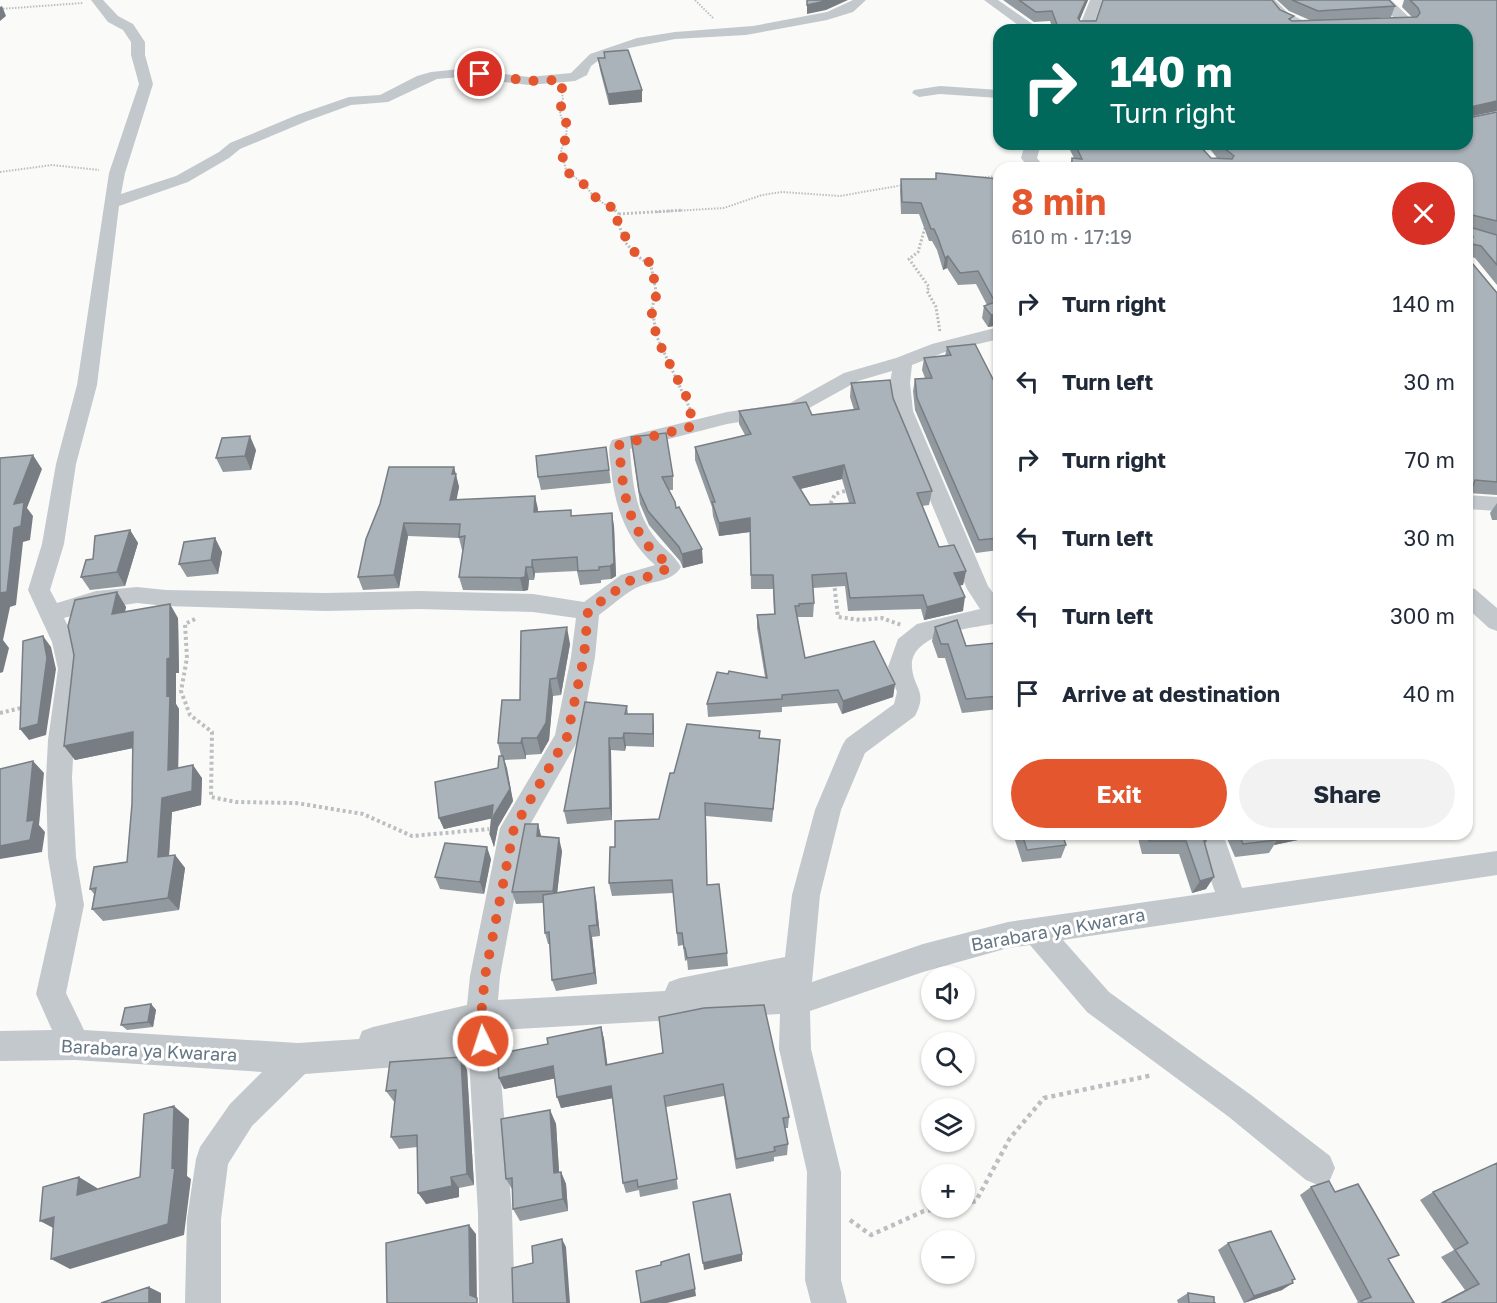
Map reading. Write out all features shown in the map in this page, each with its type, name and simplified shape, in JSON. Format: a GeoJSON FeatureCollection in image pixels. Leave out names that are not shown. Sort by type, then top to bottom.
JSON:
{"type":"FeatureCollection","features":[{"type":"Feature","properties":{"kind":"street"},"geometry":{"type":"LineString","coordinates":[[111,203],[182,179],[224,155],[235,146],[302,118],[349,101],[383,99],[422,79],[436,75],[460,73],[529,81],[561,80],[575,77],[582,72],[584,66],[593,57],[641,39],[746,31],[787,24],[836,14],[855,6],[860,0]]}},
{"type":"Feature","properties":{"kind":"street"},"geometry":{"type":"LineString","coordinates":[[990,0],[1025,24]]}},
{"type":"Feature","properties":{"kind":"street"},"geometry":{"type":"LineString","coordinates":[[1087,24],[1096,0]]}},
{"type":"Feature","properties":{"kind":"street"},"geometry":{"type":"LineString","coordinates":[[1268,0],[1283,16],[1298,24]]}},
{"type":"Feature","properties":{"kind":"street"},"geometry":{"type":"LineString","coordinates":[[75,1045],[51,994],[70,905],[62,857],[59,778],[70,669],[64,642],[39,590],[53,544],[66,464],[87,385],[117,173],[146,84],[138,55],[138,42],[128,27],[114,19],[97,1]]}},
{"type":"Feature","properties":{"kind":"street"},"geometry":{"type":"LineString","coordinates":[[1365,24],[1407,23],[1380,2],[1404,3]]}},
{"type":"Feature","properties":{"kind":"street"},"geometry":{"type":"LineString","coordinates":[[919,93],[940,90],[993,94]]}},
{"type":"Feature","properties":{"kind":"street"},"geometry":{"type":"LineString","coordinates":[[51,613],[85,602],[137,595],[166,598],[230,597],[325,602],[419,600],[533,603],[588,611],[629,581],[655,575],[670,567],[651,549],[633,520],[622,486],[619,445],[727,418],[795,408],[851,377],[903,362],[946,345],[992,335]]}},
{"type":"Feature","properties":{"kind":"street"},"geometry":{"type":"LineString","coordinates":[[903,362],[900,383],[903,411],[978,589],[993,609]]}},
{"type":"Feature","properties":{"kind":"street"},"geometry":{"type":"LineString","coordinates":[[1473,502],[1497,504]]}},
{"type":"Feature","properties":{"kind":"street"},"geometry":{"type":"LineString","coordinates":[[1473,600],[1497,622]]}},
{"type":"Feature","properties":{"kind":"street"},"geometry":{"type":"LineString","coordinates":[[497,1303],[495,1213],[482,1029],[485,976],[514,828],[567,737],[584,657],[588,611]]}},
{"type":"Feature","properties":{"kind":"street"},"geometry":{"type":"LineString","coordinates":[[829,1303],[823,1280],[824,1172],[795,1049],[795,999],[806,895],[828,810],[855,746],[906,709],[909,692],[900,667],[906,645],[925,630],[993,615]]}},
{"type":"Feature","properties":{"kind":"street"},"geometry":{"type":"LineString","coordinates":[[1211,840],[1232,901]]}},
{"type":"Feature","properties":{"kind":"street","name":"Barabara ya Kwarara"},"geometry":{"type":"LineString","coordinates":[[482,1029],[795,999],[817,995],[923,958],[1035,930],[1497,863]]}},
{"type":"Feature","properties":{"kind":"street"},"geometry":{"type":"LineString","coordinates":[[1035,930],[1098,1002],[1189,1068],[1318,1168]]}},
{"type":"Feature","properties":{"kind":"street","name":"Barabara ya Kwarara"},"geometry":{"type":"LineString","coordinates":[[0,1046],[75,1045],[298,1059],[482,1029],[798,968]]}},
{"type":"Feature","properties":{"kind":"street"},"geometry":{"type":"LineString","coordinates":[[203,1303],[204,1219],[212,1159],[241,1115],[298,1059]]}},
{"type":"Feature","properties":{"kind":"path"},"geometry":{"type":"LineString","coordinates":[[0,9],[97,1]]}},
{"type":"Feature","properties":{"kind":"path"},"geometry":{"type":"LineString","coordinates":[[561,80],[563,100],[559,106],[561,117],[567,124],[566,138],[561,150],[562,162],[566,171],[586,186],[593,196],[605,202],[619,214],[724,208],[762,195],[782,192],[840,196],[905,185]]}},
{"type":"Feature","properties":{"kind":"path"},"geometry":{"type":"LineString","coordinates":[[0,172],[52,165],[117,173]]}},
{"type":"Feature","properties":{"kind":"path"},"geometry":{"type":"LineString","coordinates":[[972,178],[993,176]]}},
{"type":"Feature","properties":{"kind":"path"},"geometry":{"type":"LineString","coordinates":[[619,214],[617,223],[623,236],[637,256],[649,262],[653,270],[656,298],[651,309],[657,339],[686,396],[694,426]]}},
{"type":"Feature","properties":{"kind":"path"},"geometry":{"type":"LineString","coordinates":[[927,221],[918,252],[909,259],[929,287],[927,291],[936,307],[940,331],[946,345]]}},
{"type":"Feature","properties":{"kind":"path"},"geometry":{"type":"LineString","coordinates":[[830,514],[828,506],[835,494],[853,489]]}},
{"type":"Feature","properties":{"kind":"path"},"geometry":{"type":"LineString","coordinates":[[834,578],[838,617],[861,620],[882,618],[899,623],[913,639]]}},
{"type":"Feature","properties":{"kind":"path"},"geometry":{"type":"LineString","coordinates":[[230,597],[185,624],[187,658],[181,691],[190,715],[212,732],[211,797],[236,802],[296,803],[363,814],[412,836],[514,828]]}},
{"type":"Feature","properties":{"kind":"path"},"geometry":{"type":"LineString","coordinates":[[0,713],[67,697]]}},
{"type":"Feature","properties":{"kind":"path"},"geometry":{"type":"LineString","coordinates":[[975,1202],[1010,1138],[1044,1098],[1189,1068]]}},
{"type":"Feature","properties":{"kind":"path"},"geometry":{"type":"LineString","coordinates":[[824,1202],[871,1234],[921,1212]]}},
{"type":"Feature","properties":{"kind":"building"},"geometry":{"type":"Polygon","coordinates":[[[807,0],[830,0],[807,5],[807,0]]]}},
{"type":"Feature","properties":{"kind":"building"},"geometry":{"type":"Polygon","coordinates":[[[1019,0],[1086,0],[1078,18],[1080,21],[1096,21],[1103,0],[1272,0],[1280,10],[1294,16],[1289,19],[1292,21],[1417,17],[1420,13],[1418,8],[1410,0],[1497,0],[1497,101],[1473,106],[1473,24],[1057,24],[1052,11],[1036,12],[1019,0]]]}},
{"type":"Feature","properties":{"kind":"building"},"geometry":{"type":"Polygon","coordinates":[[[1292,0],[1389,0],[1395,6],[1318,11],[1292,0]]]}},
{"type":"Feature","properties":{"kind":"building"},"geometry":{"type":"Polygon","coordinates":[[[628,50],[642,90],[608,94],[598,58],[605,58],[604,52],[628,50]]]}},
{"type":"Feature","properties":{"kind":"building"},"geometry":{"type":"Polygon","coordinates":[[[1497,112],[1497,221],[1473,215],[1473,162],[1072,162],[1072,158],[1082,159],[1078,150],[1204,150],[1211,158],[1232,159],[1234,156],[1226,150],[1473,150],[1473,117],[1497,112]]]}},
{"type":"Feature","properties":{"kind":"building"},"geometry":{"type":"Polygon","coordinates":[[[936,173],[993,178],[993,298],[978,271],[960,273],[948,256],[945,258],[921,203],[902,202],[901,179],[936,179],[936,173]]]}},
{"type":"Feature","properties":{"kind":"building"},"geometry":{"type":"Polygon","coordinates":[[[1473,228],[1497,235],[1497,265],[1481,246],[1473,244],[1473,228]]]}},
{"type":"Feature","properties":{"kind":"building"},"geometry":{"type":"Polygon","coordinates":[[[1473,264],[1497,293],[1497,482],[1475,480],[1473,486],[1473,264]]]}},
{"type":"Feature","properties":{"kind":"building"},"geometry":{"type":"Polygon","coordinates":[[[993,303],[993,315],[991,315],[984,306],[993,303]]]}},
{"type":"Feature","properties":{"kind":"building"},"geometry":{"type":"Polygon","coordinates":[[[975,344],[993,379],[993,539],[979,540],[917,398],[915,379],[932,378],[924,358],[951,355],[947,347],[975,344]]]}},
{"type":"Feature","properties":{"kind":"building"},"geometry":{"type":"Polygon","coordinates":[[[890,380],[893,398],[932,491],[917,493],[939,547],[954,545],[966,571],[954,573],[965,597],[927,607],[923,595],[850,598],[846,573],[812,575],[814,603],[795,606],[805,658],[874,641],[895,684],[843,701],[838,690],[782,695],[782,699],[707,704],[717,672],[728,674],[729,671],[767,678],[757,615],[775,614],[773,575],[751,575],[750,518],[719,523],[712,502],[715,502],[695,447],[751,434],[739,411],[806,402],[812,415],[859,409],[851,383],[890,380]],[[844,465],[793,477],[810,505],[855,503],[844,465]]]}},
{"type":"Feature","properties":{"kind":"building"},"geometry":{"type":"Polygon","coordinates":[[[666,433],[673,476],[662,477],[676,508],[679,507],[702,549],[682,554],[679,547],[648,511],[639,491],[631,437],[666,433]]]}},
{"type":"Feature","properties":{"kind":"building"},"geometry":{"type":"Polygon","coordinates":[[[250,436],[245,456],[216,458],[222,438],[250,436]]]}},
{"type":"Feature","properties":{"kind":"building"},"geometry":{"type":"Polygon","coordinates":[[[606,447],[609,470],[538,477],[536,456],[606,447]]]}},
{"type":"Feature","properties":{"kind":"building"},"geometry":{"type":"Polygon","coordinates":[[[33,455],[14,504],[24,502],[21,526],[14,528],[7,592],[0,593],[0,458],[33,455]]]}},
{"type":"Feature","properties":{"kind":"building"},"geometry":{"type":"Polygon","coordinates":[[[389,467],[454,467],[452,474],[456,474],[450,500],[535,496],[534,512],[571,510],[571,516],[612,513],[614,563],[610,566],[599,567],[599,570],[578,571],[577,557],[532,560],[532,567],[526,567],[525,577],[459,577],[465,536],[459,537],[460,524],[404,523],[394,575],[358,577],[366,539],[380,504],[389,467]]]}},
{"type":"Feature","properties":{"kind":"building"},"geometry":{"type":"Polygon","coordinates":[[[130,530],[117,572],[81,577],[86,560],[93,559],[95,536],[130,530]]]}},
{"type":"Feature","properties":{"kind":"building"},"geometry":{"type":"Polygon","coordinates":[[[215,538],[211,560],[179,564],[184,542],[215,538]]]}},
{"type":"Feature","properties":{"kind":"building"},"geometry":{"type":"Polygon","coordinates":[[[117,592],[112,614],[170,604],[170,658],[167,659],[167,696],[170,695],[168,770],[193,765],[192,791],[162,798],[158,857],[175,855],[168,898],[92,909],[96,888],[90,889],[94,867],[127,862],[132,804],[133,732],[64,746],[74,655],[68,626],[75,600],[117,592]]]}},
{"type":"Feature","properties":{"kind":"building"},"geometry":{"type":"Polygon","coordinates":[[[957,620],[966,646],[993,643],[993,697],[966,699],[948,644],[941,644],[935,627],[957,620]]]}},
{"type":"Feature","properties":{"kind":"building"},"geometry":{"type":"Polygon","coordinates":[[[567,627],[557,678],[550,679],[546,723],[537,738],[522,738],[521,743],[498,743],[502,700],[520,700],[521,631],[567,627]]]}},
{"type":"Feature","properties":{"kind":"building"},"geometry":{"type":"Polygon","coordinates":[[[43,636],[47,658],[38,724],[20,729],[23,641],[43,636]]]}},
{"type":"Feature","properties":{"kind":"building"},"geometry":{"type":"Polygon","coordinates":[[[585,702],[627,706],[625,714],[653,714],[653,734],[624,733],[623,738],[609,738],[610,808],[564,811],[585,702]]]}},
{"type":"Feature","properties":{"kind":"building"},"geometry":{"type":"Polygon","coordinates":[[[687,724],[760,731],[759,738],[780,740],[773,809],[705,803],[707,885],[719,884],[727,953],[687,958],[682,933],[677,933],[672,880],[609,883],[610,847],[615,847],[615,821],[659,819],[670,773],[674,773],[687,724]]]}},
{"type":"Feature","properties":{"kind":"building"},"geometry":{"type":"Polygon","coordinates":[[[499,756],[503,756],[510,789],[494,815],[490,835],[493,805],[439,818],[435,782],[498,768],[499,756]]]}},
{"type":"Feature","properties":{"kind":"building"},"geometry":{"type":"Polygon","coordinates":[[[33,761],[27,821],[34,820],[30,840],[0,846],[0,769],[33,761]]]}},
{"type":"Feature","properties":{"kind":"building"},"geometry":{"type":"Polygon","coordinates":[[[525,824],[538,824],[537,836],[559,838],[553,891],[512,892],[525,824]]]}},
{"type":"Feature","properties":{"kind":"building"},"geometry":{"type":"Polygon","coordinates":[[[1024,840],[1064,840],[1066,845],[1027,850],[1024,840]]]}},
{"type":"Feature","properties":{"kind":"building"},"geometry":{"type":"Polygon","coordinates":[[[1206,840],[1204,841],[1214,877],[1200,881],[1186,841],[1149,841],[1206,840]]]}},
{"type":"Feature","properties":{"kind":"building"},"geometry":{"type":"Polygon","coordinates":[[[1241,840],[1277,840],[1243,844],[1241,840]]]}},
{"type":"Feature","properties":{"kind":"building"},"geometry":{"type":"Polygon","coordinates":[[[445,843],[487,847],[480,882],[435,877],[445,843]]]}},
{"type":"Feature","properties":{"kind":"building"},"geometry":{"type":"Polygon","coordinates":[[[594,887],[597,925],[589,926],[594,973],[552,980],[549,932],[545,933],[543,895],[594,887]]]}},
{"type":"Feature","properties":{"kind":"building"},"geometry":{"type":"Polygon","coordinates":[[[151,1004],[148,1022],[121,1025],[125,1008],[151,1004]]]}},
{"type":"Feature","properties":{"kind":"building"},"geometry":{"type":"Polygon","coordinates":[[[764,1005],[789,1117],[783,1118],[788,1144],[774,1147],[775,1151],[736,1159],[723,1084],[664,1096],[677,1179],[638,1187],[637,1180],[623,1183],[611,1086],[557,1097],[553,1066],[499,1078],[497,1054],[548,1044],[547,1038],[601,1027],[606,1065],[663,1053],[659,1017],[704,1008],[764,1005]]]}},
{"type":"Feature","properties":{"kind":"building"},"geometry":{"type":"Polygon","coordinates":[[[461,1057],[467,1174],[451,1177],[452,1186],[418,1193],[417,1135],[391,1137],[396,1090],[386,1091],[390,1062],[461,1057]]]}},
{"type":"Feature","properties":{"kind":"building"},"geometry":{"type":"Polygon","coordinates":[[[174,1106],[172,1168],[175,1167],[168,1224],[51,1259],[54,1217],[40,1221],[43,1187],[79,1177],[77,1195],[140,1177],[144,1114],[174,1106]]]}},
{"type":"Feature","properties":{"kind":"building"},"geometry":{"type":"Polygon","coordinates":[[[550,1110],[554,1173],[561,1172],[563,1199],[513,1209],[512,1178],[506,1179],[501,1119],[550,1110]]]}},
{"type":"Feature","properties":{"kind":"building"},"geometry":{"type":"Polygon","coordinates":[[[1497,1163],[1497,1303],[1442,1303],[1479,1284],[1455,1250],[1468,1243],[1433,1192],[1497,1163]]]}},
{"type":"Feature","properties":{"kind":"building"},"geometry":{"type":"Polygon","coordinates":[[[1329,1181],[1335,1192],[1358,1184],[1399,1255],[1388,1259],[1414,1303],[1363,1303],[1361,1301],[1371,1297],[1311,1187],[1329,1181]]]}},
{"type":"Feature","properties":{"kind":"building"},"geometry":{"type":"Polygon","coordinates":[[[730,1194],[742,1254],[703,1263],[693,1202],[730,1194]]]}},
{"type":"Feature","properties":{"kind":"building"},"geometry":{"type":"Polygon","coordinates":[[[469,1225],[470,1295],[477,1298],[477,1303],[387,1303],[386,1243],[469,1225]]]}},
{"type":"Feature","properties":{"kind":"building"},"geometry":{"type":"Polygon","coordinates":[[[1271,1231],[1295,1279],[1292,1280],[1293,1283],[1254,1296],[1228,1243],[1271,1231]]]}},
{"type":"Feature","properties":{"kind":"building"},"geometry":{"type":"Polygon","coordinates":[[[562,1239],[567,1303],[513,1303],[512,1268],[533,1263],[532,1246],[562,1239]]]}},
{"type":"Feature","properties":{"kind":"building"},"geometry":{"type":"Polygon","coordinates":[[[689,1254],[695,1289],[641,1303],[636,1271],[661,1265],[661,1262],[689,1254]]]}},
{"type":"Feature","properties":{"kind":"building"},"geometry":{"type":"Polygon","coordinates":[[[149,1287],[149,1303],[101,1303],[149,1287]]]}},
{"type":"Feature","properties":{"kind":"building"},"geometry":{"type":"Polygon","coordinates":[[[1188,1293],[1214,1297],[1214,1303],[1189,1303],[1188,1293]]]}},
{"type":"Feature","properties":{"kind":"route"},"geometry":{"type":"LineString","coordinates":[[480,74],[529,81],[561,80],[563,100],[559,106],[561,117],[567,124],[566,138],[561,150],[562,162],[566,171],[586,186],[593,196],[605,202],[619,214],[617,223],[623,236],[637,256],[649,262],[653,270],[656,298],[651,309],[657,339],[686,396],[694,426],[619,445],[622,486],[633,520],[651,549],[670,567],[655,575],[629,581],[588,611],[584,657],[567,737],[514,828],[485,976],[481,1016],[483,1041]]}}]}
